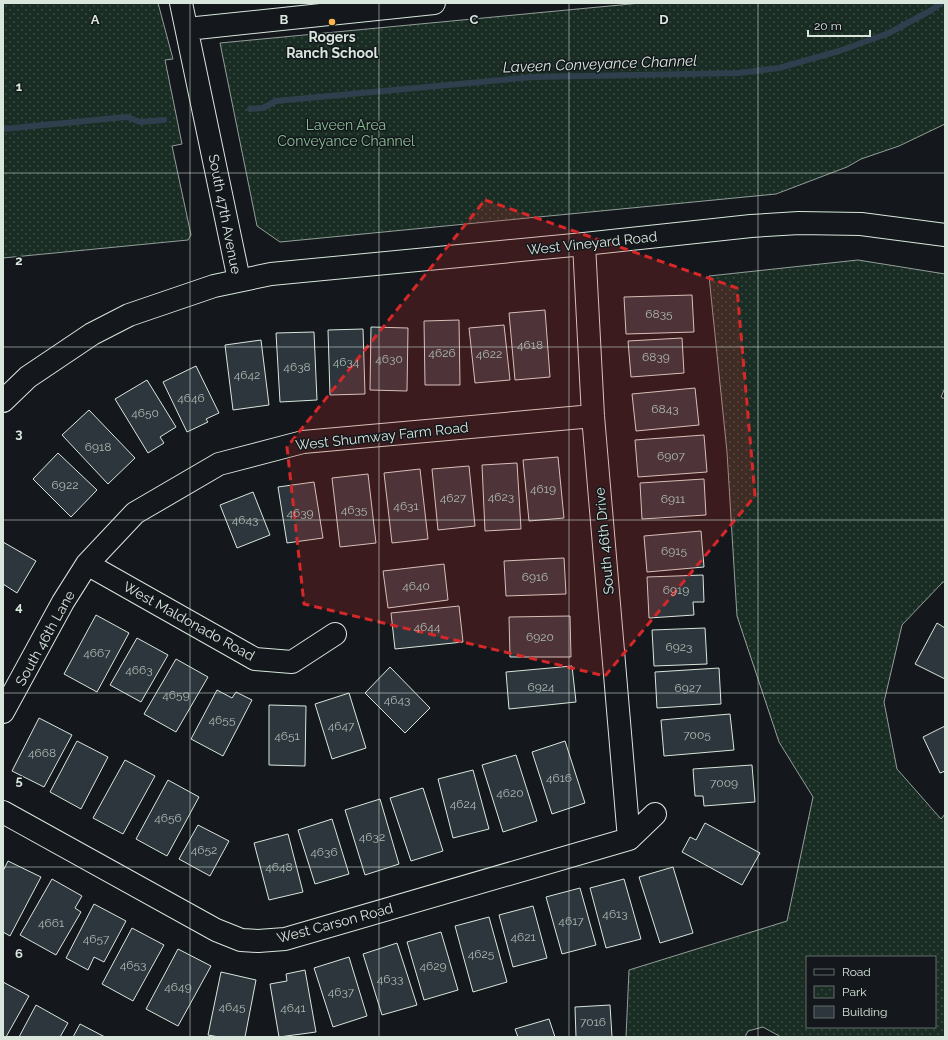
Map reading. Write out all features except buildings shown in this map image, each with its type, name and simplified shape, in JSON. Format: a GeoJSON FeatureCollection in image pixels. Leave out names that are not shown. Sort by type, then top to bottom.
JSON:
{"type":"FeatureCollection","features":[{"type":"Feature","properties":{"kind":"street","name":"South 47th Avenue"},"geometry":{"type":"LineString","coordinates":[[3,401],[28,377],[92,334],[129,315],[194,292],[239,280],[181,3]]}},
{"type":"Feature","properties":{"kind":"street"},"geometry":{"type":"LineString","coordinates":[[187,29],[313,10],[434,3]]}},
{"type":"Feature","properties":{"kind":"street","name":"West Vineyard Road"},"geometry":{"type":"LineString","coordinates":[[239,280],[271,274],[584,244],[751,226],[799,223],[862,224],[945,235]]}},
{"type":"Feature","properties":{"kind":"street","name":"South 46th Drive"},"geometry":{"type":"LineString","coordinates":[[584,244],[594,416],[629,839]]}},
{"type":"Feature","properties":{"kind":"street","name":"West Shumway Farm Road"},"geometry":{"type":"LineString","coordinates":[[87,564],[135,513],[219,464],[302,442],[594,416]]}},
{"type":"Feature","properties":{"kind":"street","name":"West Maldonado Road"},"geometry":{"type":"LineString","coordinates":[[87,564],[255,659],[292,662],[335,634]]}},
{"type":"Feature","properties":{"kind":"street","name":"South 46th Lane"},"geometry":{"type":"LineString","coordinates":[[3,712],[63,602],[87,564]]}},
{"type":"Feature","properties":{"kind":"street","name":"West Carson Road"},"geometry":{"type":"LineString","coordinates":[[3,812],[216,930],[241,940],[258,941],[286,939],[629,839],[655,814]]}},
{"type":"Feature","properties":{"kind":"highlighted area"},"geometry":{"type":"Polygon","coordinates":[[[485,200],[737,288],[755,496],[605,676],[304,604],[287,447],[485,200]]]}},
{"type":"Feature","properties":{"kind":"green space"},"geometry":{"type":"Polygon","coordinates":[[[3,3],[158,3],[173,59],[165,60],[182,144],[172,146],[191,235],[188,240],[3,258],[3,3]]]}},
{"type":"Feature","properties":{"kind":"green space","name":"Laveen Area Conveyance Channel"},"geometry":{"type":"Polygon","coordinates":[[[641,3],[945,3],[945,124],[899,146],[861,159],[847,167],[776,194],[280,242],[257,226],[220,43],[641,3]]]}},
{"type":"Feature","properties":{"kind":"green space"},"geometry":{"type":"Polygon","coordinates":[[[858,260],[945,274],[945,388],[941,397],[945,399],[945,581],[902,625],[884,702],[897,769],[941,819],[945,814],[945,1037],[781,1037],[763,1027],[748,1031],[745,1037],[626,1037],[629,970],[787,921],[813,797],[779,742],[737,616],[727,452],[709,276],[858,260]]]}},
{"type":"Feature","properties":{"kind":"waterway","name":"Laveen Conveyance Channel"},"geometry":{"type":"LineString","coordinates":[[250,109],[263,108],[276,101],[533,77],[739,73],[779,68],[839,51],[889,33],[930,11],[941,3]]}},
{"type":"Feature","properties":{"kind":"waterway","name":"Laveen Conveyance Channel"},"geometry":{"type":"LineString","coordinates":[[3,129],[127,117],[140,122],[164,120]]}},
{"type":"Feature","properties":{"kind":"place","name":"Rogers Ranch School"},"geometry":{"type":"Point","coordinates":[332,22]}}]}
